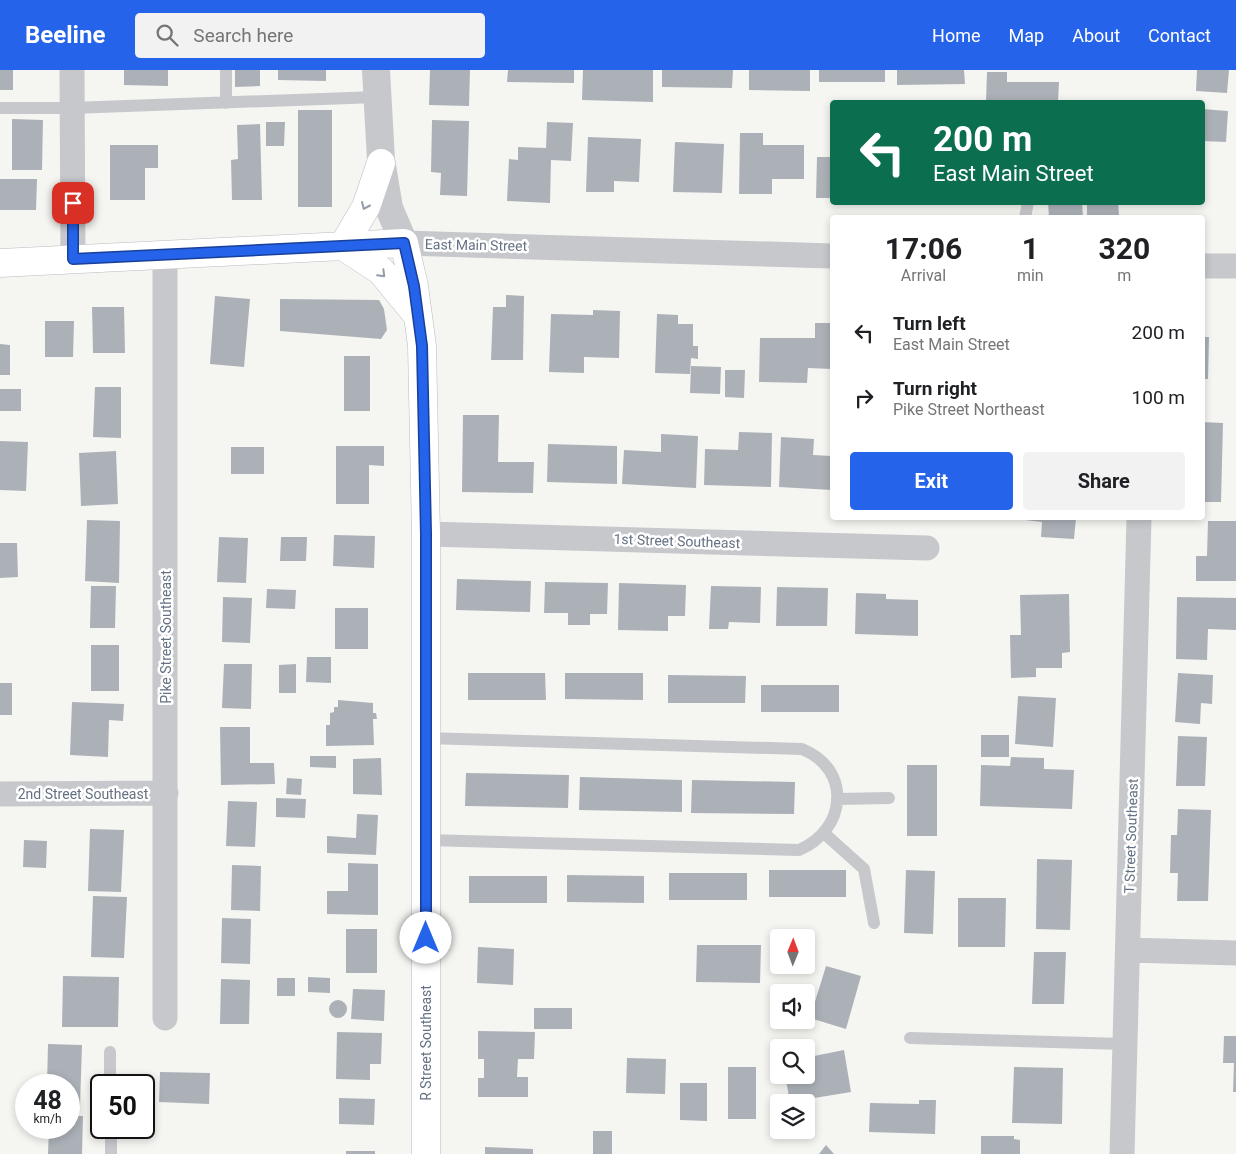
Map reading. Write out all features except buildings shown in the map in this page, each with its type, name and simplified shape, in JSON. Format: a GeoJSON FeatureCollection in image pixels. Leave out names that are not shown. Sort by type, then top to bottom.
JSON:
{"type":"FeatureCollection","features":[{"type":"Feature","properties":{"kind":"main road"},"geometry":{"type":"LineString","coordinates":[[381,163],[366,207],[343,246],[381,271],[418,316]]}},
{"type":"Feature","properties":{"kind":"main road","name":"East Main Street"},"geometry":{"type":"LineString","coordinates":[[0,263],[404,243]]}},
{"type":"Feature","properties":{"kind":"main road","name":"R Street Southeast"},"geometry":{"type":"LineString","coordinates":[[404,243],[414,286],[422,346],[426,534],[426,1154]]}},
{"type":"Feature","properties":{"kind":"street"},"geometry":{"type":"LineString","coordinates":[[72,70],[73,259]]}},
{"type":"Feature","properties":{"kind":"street"},"geometry":{"type":"LineString","coordinates":[[376,70],[381,163],[390,208],[404,243]]}},
{"type":"Feature","properties":{"kind":"street","name":"East Main Street"},"geometry":{"type":"LineString","coordinates":[[404,243],[830,256]]}},
{"type":"Feature","properties":{"kind":"street","name":"Pike Street Southeast"},"geometry":{"type":"LineString","coordinates":[[165,256],[165,1018]]}},
{"type":"Feature","properties":{"kind":"street"},"geometry":{"type":"LineString","coordinates":[[1205,266],[1236,266]]}},
{"type":"Feature","properties":{"kind":"street","name":"T Street Southeast"},"geometry":{"type":"LineString","coordinates":[[1122,1154],[1139,520]]}},
{"type":"Feature","properties":{"kind":"street","name":"1st Street Southeast"},"geometry":{"type":"LineString","coordinates":[[426,534],[928,548]]}},
{"type":"Feature","properties":{"kind":"street","name":"2nd Street Southeast"},"geometry":{"type":"LineString","coordinates":[[0,794],[166,793]]}},
{"type":"Feature","properties":{"kind":"street"},"geometry":{"type":"LineString","coordinates":[[1128,950],[1236,952]]}},
{"type":"Feature","properties":{"kind":"lane"},"geometry":{"type":"LineString","coordinates":[[226,70],[226,103]]}},
{"type":"Feature","properties":{"kind":"lane"},"geometry":{"type":"LineString","coordinates":[[0,108],[72,108],[377,97]]}},
{"type":"Feature","properties":{"kind":"lane"},"geometry":{"type":"LineString","coordinates":[[426,738],[802,749],[818,755],[831,772],[836,787],[837,800],[837,811],[825,834],[812,845],[799,850],[426,840]]}},
{"type":"Feature","properties":{"kind":"lane"},"geometry":{"type":"LineString","coordinates":[[837,800],[889,798]]}},
{"type":"Feature","properties":{"kind":"lane"},"geometry":{"type":"LineString","coordinates":[[825,834],[864,869],[874,923]]}},
{"type":"Feature","properties":{"kind":"lane"},"geometry":{"type":"LineString","coordinates":[[910,1038],[1125,1044]]}},
{"type":"Feature","properties":{"kind":"lane"},"geometry":{"type":"LineString","coordinates":[[110,1052],[110,1074]]}},
{"type":"Feature","properties":{"kind":"lane"},"geometry":{"type":"LineString","coordinates":[[111,1139],[111,1154]]}},
{"type":"Feature","properties":{"kind":"route"},"geometry":{"type":"LineString","coordinates":[[73,203],[73,259],[404,243],[414,286],[422,346],[426,534],[426,938]]}}]}
